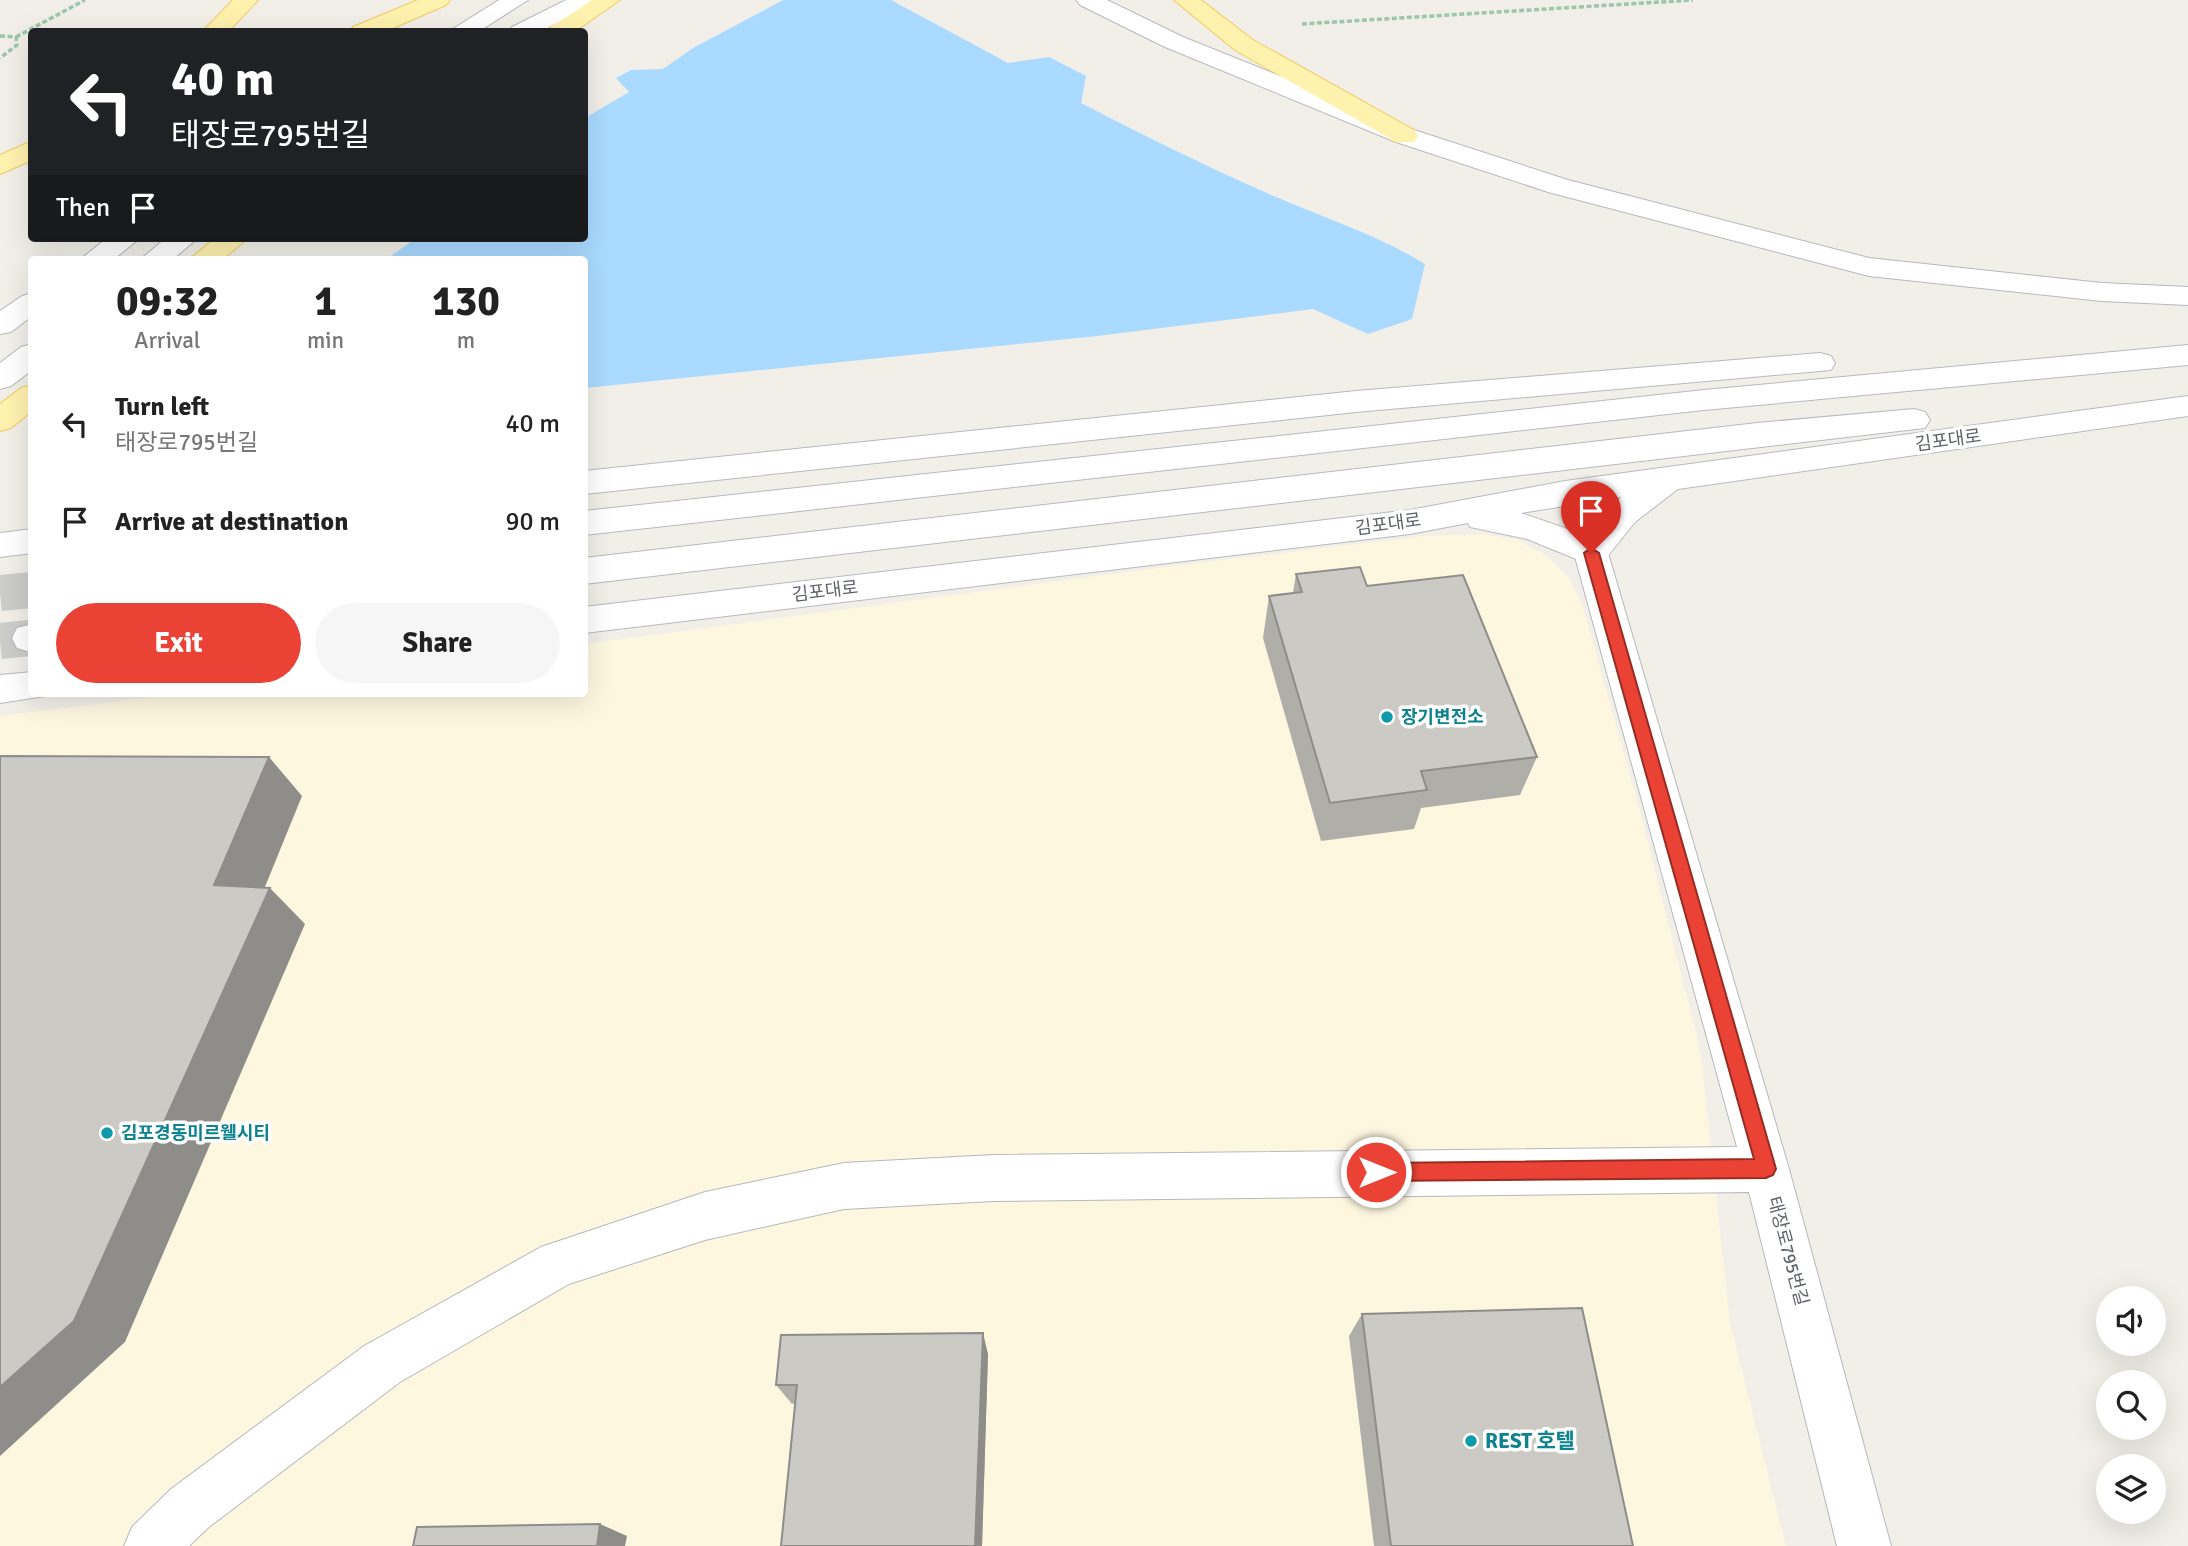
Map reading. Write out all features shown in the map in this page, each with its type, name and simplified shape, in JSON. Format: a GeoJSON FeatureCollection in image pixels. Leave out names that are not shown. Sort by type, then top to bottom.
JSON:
{"type":"FeatureCollection","features":[{"type":"Feature","properties":{"kind":"main road"},"geometry":{"type":"LineString","coordinates":[[218,28],[246,0]]}},
{"type":"Feature","properties":{"kind":"main road"},"geometry":{"type":"LineString","coordinates":[[372,28],[438,0]]}},
{"type":"Feature","properties":{"kind":"main road"},"geometry":{"type":"LineString","coordinates":[[467,28],[516,0]]}},
{"type":"Feature","properties":{"kind":"main road"},"geometry":{"type":"LineString","coordinates":[[528,28],[584,0]]}},
{"type":"Feature","properties":{"kind":"main road"},"geometry":{"type":"LineString","coordinates":[[562,28],[608,0]]}},
{"type":"Feature","properties":{"kind":"main road"},"geometry":{"type":"LineString","coordinates":[[1088,0],[1174,43],[1405,136],[1558,186],[1869,267],[2102,292],[2188,296]]}},
{"type":"Feature","properties":{"kind":"main road"},"geometry":{"type":"LineString","coordinates":[[1186,0],[1244,45],[1405,136]]}},
{"type":"Feature","properties":{"kind":"main road"},"geometry":{"type":"LineString","coordinates":[[0,166],[28,151]]}},
{"type":"Feature","properties":{"kind":"main road"},"geometry":{"type":"LineString","coordinates":[[0,181],[28,170]]}},
{"type":"Feature","properties":{"kind":"main road"},"geometry":{"type":"LineString","coordinates":[[99,256],[120,242]]}},
{"type":"Feature","properties":{"kind":"main road"},"geometry":{"type":"LineString","coordinates":[[159,256],[178,242]]}},
{"type":"Feature","properties":{"kind":"main road"},"geometry":{"type":"LineString","coordinates":[[208,256],[228,242]]}},
{"type":"Feature","properties":{"kind":"main road"},"geometry":{"type":"LineString","coordinates":[[0,325],[28,305]]}},
{"type":"Feature","properties":{"kind":"main road"},"geometry":{"type":"LineString","coordinates":[[588,482],[1394,397],[1602,378],[1885,358],[2188,328]]}},
{"type":"Feature","properties":{"kind":"main road"},"geometry":{"type":"LineString","coordinates":[[588,523],[1704,400],[2188,355]]}},
{"type":"Feature","properties":{"kind":"main road"},"geometry":{"type":"LineString","coordinates":[[0,379],[28,357]]}},
{"type":"Feature","properties":{"kind":"main road"},"geometry":{"type":"LineString","coordinates":[[0,420],[28,398]]}},
{"type":"Feature","properties":{"kind":"main road","name":"김포대로"},"geometry":{"type":"LineString","coordinates":[[588,620],[1442,516],[1565,493],[2188,405]]}},
{"type":"Feature","properties":{"kind":"main road","name":"김포대로"},"geometry":{"type":"LineString","coordinates":[[588,571],[1757,433],[2002,413],[2188,405]]}},
{"type":"Feature","properties":{"kind":"main road"},"geometry":{"type":"LineString","coordinates":[[1442,516],[1519,522],[1556,535],[1591,553],[1608,524],[1632,504],[1672,478]]}},
{"type":"Feature","properties":{"kind":"main road"},"geometry":{"type":"LineString","coordinates":[[0,545],[28,542]]}},
{"type":"Feature","properties":{"kind":"main road","name":"태장로795번길"},"geometry":{"type":"LineString","coordinates":[[1591,553],[1766,1169],[1864,1546]]}},
{"type":"Feature","properties":{"kind":"main road"},"geometry":{"type":"LineString","coordinates":[[0,689],[28,686]]}},
{"type":"Feature","properties":{"kind":"main road"},"geometry":{"type":"LineString","coordinates":[[151,1546],[190,1508],[382,1364],[558,1264],[705,1216],[844,1186],[993,1178],[1766,1169]]}},
{"type":"Feature","properties":{"kind":"path"},"geometry":{"type":"LineString","coordinates":[[33,28],[85,0]]}},
{"type":"Feature","properties":{"kind":"path"},"geometry":{"type":"LineString","coordinates":[[1302,24],[1693,0]]}},
{"type":"Feature","properties":{"kind":"path"},"geometry":{"type":"LineString","coordinates":[[0,36],[16,37],[28,31]]}},
{"type":"Feature","properties":{"kind":"path"},"geometry":{"type":"LineString","coordinates":[[0,58],[17,45],[16,37]]}},
{"type":"Feature","properties":{"kind":"shaded area"},"geometry":{"type":"Polygon","coordinates":[[[1481,534],[1516,539],[1547,556],[1569,578],[1582,604],[1639,807],[1700,1049],[1730,1322],[1786,1546],[0,1546],[0,716],[154,697],[588,697],[588,644],[1181,565],[1425,536],[1481,534]]]}},
{"type":"Feature","properties":{"kind":"water"},"geometry":{"type":"Polygon","coordinates":[[[783,0],[891,0],[1008,63],[1049,57],[1086,76],[1081,103],[1221,172],[1368,235],[1425,264],[1412,319],[1368,334],[1313,309],[1097,336],[588,388],[588,256],[391,256],[410,242],[588,242],[588,116],[629,92],[616,78],[631,70],[663,69],[693,48],[783,0]]]}},
{"type":"Feature","properties":{"kind":"building","name":"장기변전소"},"geometry":{"type":"Polygon","coordinates":[[[1360,567],[1367,586],[1463,575],[1537,757],[1421,771],[1427,790],[1330,803],[1269,596],[1302,592],[1296,574],[1360,567]]]}},
{"type":"Feature","properties":{"kind":"building","name":"김포경동미르웰시티"},"geometry":{"type":"Polygon","coordinates":[[[0,756],[269,757],[214,885],[270,888],[74,1321],[0,1387],[0,756]]]}},
{"type":"Feature","properties":{"kind":"building","name":"REST 호텔"},"geometry":{"type":"Polygon","coordinates":[[[1582,1308],[1633,1546],[1391,1546],[1362,1314],[1582,1308]]]}},
{"type":"Feature","properties":{"kind":"building"},"geometry":{"type":"Polygon","coordinates":[[[983,1333],[975,1546],[781,1546],[797,1385],[776,1385],[781,1335],[983,1333]]]}},
{"type":"Feature","properties":{"kind":"building"},"geometry":{"type":"Polygon","coordinates":[[[600,1524],[597,1546],[413,1546],[417,1527],[600,1524]]]}},
{"type":"Feature","properties":{"kind":"tunnel"},"geometry":{"type":"LineString","coordinates":[[0,593],[28,590]]}},
{"type":"Feature","properties":{"kind":"tunnel"},"geometry":{"type":"LineString","coordinates":[[0,641],[28,638]]}},
{"type":"Feature","properties":{"kind":"place","name":"장기변전소"},"geometry":{"type":"Point","coordinates":[1387,717]}},
{"type":"Feature","properties":{"kind":"place","name":"김포경동미르웰시티"},"geometry":{"type":"Point","coordinates":[107,1133]}},
{"type":"Feature","properties":{"kind":"place","name":"REST 호텔"},"geometry":{"type":"Point","coordinates":[1471,1441]}},
{"type":"Feature","properties":{"kind":"route"},"geometry":{"type":"LineString","coordinates":[[1376,1172],[1766,1169],[1591,553]]}}]}
